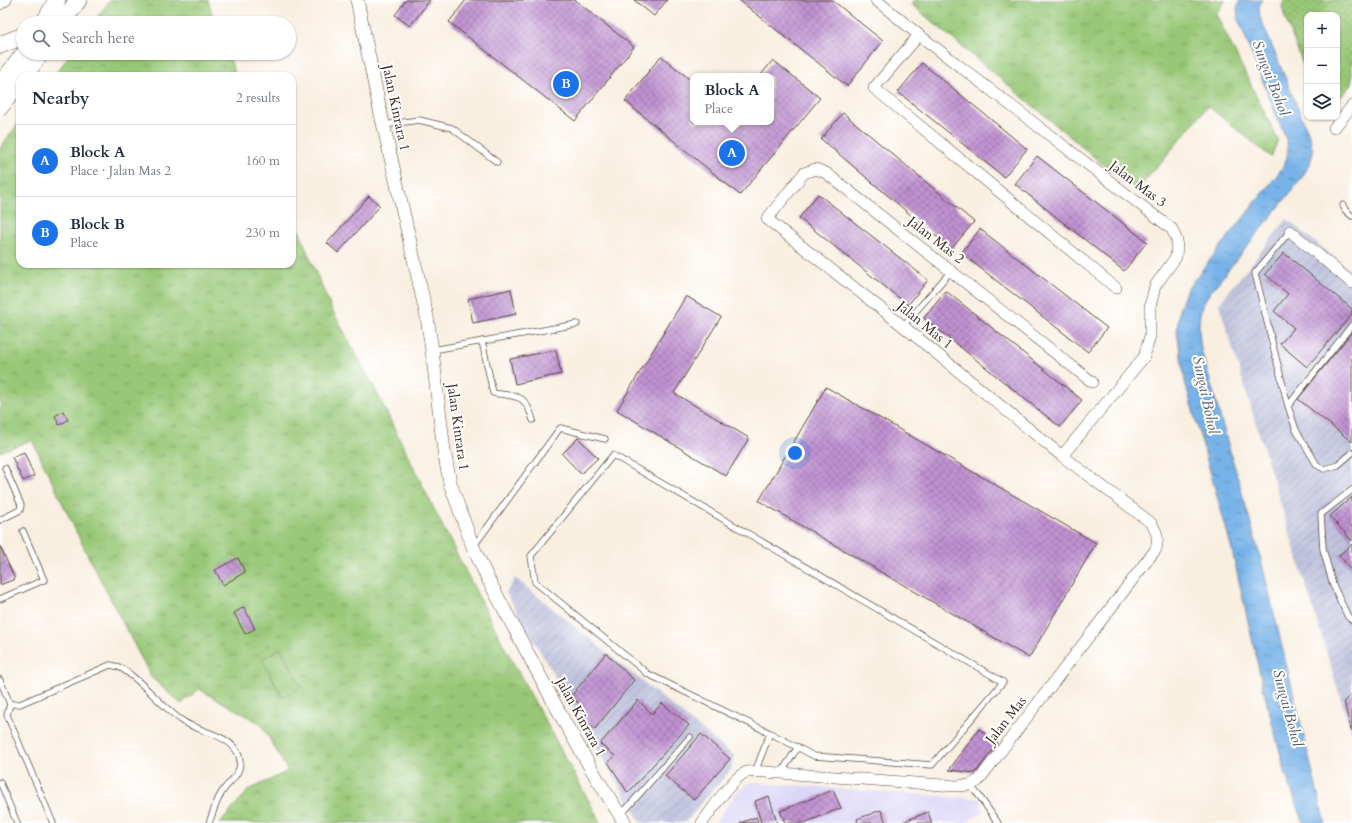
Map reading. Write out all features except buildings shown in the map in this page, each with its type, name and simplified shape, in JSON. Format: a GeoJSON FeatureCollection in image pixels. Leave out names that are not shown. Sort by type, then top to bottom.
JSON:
{"type":"FeatureCollection","features":[{"type":"Feature","properties":{"kind":"main road"},"geometry":{"type":"LineString","coordinates":[[48,16],[57,0]]}},
{"type":"Feature","properties":{"kind":"main road"},"geometry":{"type":"LineString","coordinates":[[67,16],[78,0]]}},
{"type":"Feature","properties":{"kind":"main road"},"geometry":{"type":"LineString","coordinates":[[0,45],[16,39]]}},
{"type":"Feature","properties":{"kind":"main road"},"geometry":{"type":"LineString","coordinates":[[0,107],[21,60]]}},
{"type":"Feature","properties":{"kind":"main road"},"geometry":{"type":"LineString","coordinates":[[19,72],[33,60]]}},
{"type":"Feature","properties":{"kind":"street"},"geometry":{"type":"LineString","coordinates":[[0,4],[6,0]]}},
{"type":"Feature","properties":{"kind":"street","name":"Jalan Kinrara 1"},"geometry":{"type":"LineString","coordinates":[[357,0],[383,125],[427,317],[444,451],[450,483],[473,547],[488,579],[565,723],[622,820]]}},
{"type":"Feature","properties":{"kind":"street","name":"Jalan Mas 3"},"geometry":{"type":"LineString","coordinates":[[876,0],[919,35],[1172,229],[1177,241],[1176,256],[1155,286],[1150,307],[1150,336],[1144,357],[1062,456]]}},
{"type":"Feature","properties":{"kind":"street"},"geometry":{"type":"LineString","coordinates":[[919,35],[874,88],[1116,288]]}},
{"type":"Feature","properties":{"kind":"street"},"geometry":{"type":"LineString","coordinates":[[1334,128],[1352,106]]}},
{"type":"Feature","properties":{"kind":"street","name":"Jalan Mas 2"},"geometry":{"type":"LineString","coordinates":[[767,219],[804,174],[816,169],[821,170],[1092,382]]}},
{"type":"Feature","properties":{"kind":"street","name":"Jalan Mas 1"},"geometry":{"type":"LineString","coordinates":[[767,219],[903,326],[1062,456]]}},
{"type":"Feature","properties":{"kind":"street"},"geometry":{"type":"LineString","coordinates":[[1290,231],[1352,283]]}},
{"type":"Feature","properties":{"kind":"street","name":"Jalan Mas"},"geometry":{"type":"LineString","coordinates":[[970,785],[978,781],[1156,549],[1158,543],[1158,536],[1150,522],[1062,456]]}},
{"type":"Feature","properties":{"kind":"street"},"geometry":{"type":"LineString","coordinates":[[702,823],[741,774],[755,772],[956,786],[970,785]]}},
{"type":"Feature","properties":{"kind":"lane"},"geometry":{"type":"LineString","coordinates":[[383,125],[419,120],[452,128],[497,162]]}},
{"type":"Feature","properties":{"kind":"lane"},"geometry":{"type":"LineString","coordinates":[[1343,205],[1345,210],[1352,216]]}},
{"type":"Feature","properties":{"kind":"lane"},"geometry":{"type":"LineString","coordinates":[[1290,231],[1255,273],[1288,406],[1296,430],[1317,465],[1324,469],[1338,465],[1352,453]]}},
{"type":"Feature","properties":{"kind":"lane"},"geometry":{"type":"LineString","coordinates":[[903,326],[950,271]]}},
{"type":"Feature","properties":{"kind":"lane"},"geometry":{"type":"LineString","coordinates":[[432,350],[577,324]]}},
{"type":"Feature","properties":{"kind":"lane"},"geometry":{"type":"LineString","coordinates":[[1288,406],[1352,325]]}},
{"type":"Feature","properties":{"kind":"lane"},"geometry":{"type":"LineString","coordinates":[[482,341],[493,393],[519,397],[528,406],[533,420]]}},
{"type":"Feature","properties":{"kind":"lane"},"geometry":{"type":"LineString","coordinates":[[473,547],[560,428],[605,439]]}},
{"type":"Feature","properties":{"kind":"lane"},"geometry":{"type":"LineString","coordinates":[[613,455],[1003,682],[932,765],[814,756],[770,733],[648,674],[535,582],[531,556],[613,455]]}},
{"type":"Feature","properties":{"kind":"lane"},"geometry":{"type":"LineString","coordinates":[[0,520],[20,510],[21,505],[5,468]]}},
{"type":"Feature","properties":{"kind":"lane"},"geometry":{"type":"LineString","coordinates":[[1352,490],[1321,514],[1323,549],[1333,585],[1348,616],[1352,620]]}},
{"type":"Feature","properties":{"kind":"lane"},"geometry":{"type":"LineString","coordinates":[[0,598],[44,580],[23,530]]}},
{"type":"Feature","properties":{"kind":"lane"},"geometry":{"type":"LineString","coordinates":[[10,704],[20,704],[110,665],[120,668],[133,677],[172,714],[188,724],[229,742],[239,755],[239,765],[236,776],[222,791],[209,823]]}},
{"type":"Feature","properties":{"kind":"lane"},"geometry":{"type":"LineString","coordinates":[[0,680],[10,704],[8,715],[53,823]]}},
{"type":"Feature","properties":{"kind":"lane"},"geometry":{"type":"LineString","coordinates":[[755,772],[770,733]]}},
{"type":"Feature","properties":{"kind":"lane"},"geometry":{"type":"LineString","coordinates":[[622,820],[690,737]]}},
{"type":"Feature","properties":{"kind":"lane"},"geometry":{"type":"LineString","coordinates":[[781,773],[798,747]]}},
{"type":"Feature","properties":{"kind":"lane"},"geometry":{"type":"LineString","coordinates":[[0,782],[17,823]]}},
{"type":"Feature","properties":{"kind":"lane"},"geometry":{"type":"LineString","coordinates":[[970,785],[998,823]]}},
{"type":"Feature","properties":{"kind":"shaded area"},"geometry":{"type":"Polygon","coordinates":[[[1287,219],[1352,272],[1352,735],[1219,304],[1287,219]]]}},
{"type":"Feature","properties":{"kind":"shaded area"},"geometry":{"type":"Polygon","coordinates":[[[515,578],[734,756],[731,769],[685,823],[641,823],[506,593],[515,578]]]}},
{"type":"Feature","properties":{"kind":"shaded area"},"geometry":{"type":"Polygon","coordinates":[[[749,782],[981,799],[983,813],[964,823],[715,823],[736,793],[749,782]]]}},
{"type":"Feature","properties":{"kind":"green space"},"geometry":{"type":"Polygon","coordinates":[[[110,0],[208,0],[213,16],[98,16],[110,0]]]}},
{"type":"Feature","properties":{"kind":"green space"},"geometry":{"type":"Polygon","coordinates":[[[914,0],[1226,0],[1216,14],[1278,140],[1271,157],[1208,106],[1136,192],[911,4],[914,0]]]}},
{"type":"Feature","properties":{"kind":"green space"},"geometry":{"type":"Polygon","coordinates":[[[1284,0],[1352,0],[1352,84],[1340,98],[1340,12],[1304,12],[1304,67],[1282,7],[1284,0]]]}},
{"type":"Feature","properties":{"kind":"green space"},"geometry":{"type":"Polygon","coordinates":[[[66,60],[230,60],[235,72],[57,72],[66,60]]]}},
{"type":"Feature","properties":{"kind":"green space"},"geometry":{"type":"Polygon","coordinates":[[[16,126],[16,268],[296,268],[296,222],[331,308],[375,389],[503,644],[601,823],[220,823],[249,790],[288,771],[261,724],[199,689],[181,704],[151,677],[86,552],[32,440],[0,452],[0,148],[16,126]]]}},
{"type":"Feature","properties":{"kind":"green space"},"geometry":{"type":"Polygon","coordinates":[[[281,648],[301,687],[282,697],[262,659],[281,648]]]}},
{"type":"Feature","properties":{"kind":"water","name":"Sungai Bohol"},"geometry":{"type":"Polygon","coordinates":[[[1240,0],[1262,0],[1259,7],[1260,17],[1310,137],[1313,153],[1310,164],[1299,182],[1206,298],[1200,315],[1199,326],[1201,349],[1260,556],[1325,823],[1304,823],[1286,775],[1264,692],[1231,546],[1185,382],[1177,332],[1179,310],[1187,289],[1278,174],[1285,163],[1288,152],[1287,142],[1238,19],[1237,8],[1240,0]]]}},
{"type":"Feature","properties":{"kind":"place","name":"Block B"},"geometry":{"type":"Point","coordinates":[566,84]}},
{"type":"Feature","properties":{"kind":"place","name":"Block A"},"geometry":{"type":"Point","coordinates":[732,153]}}]}
